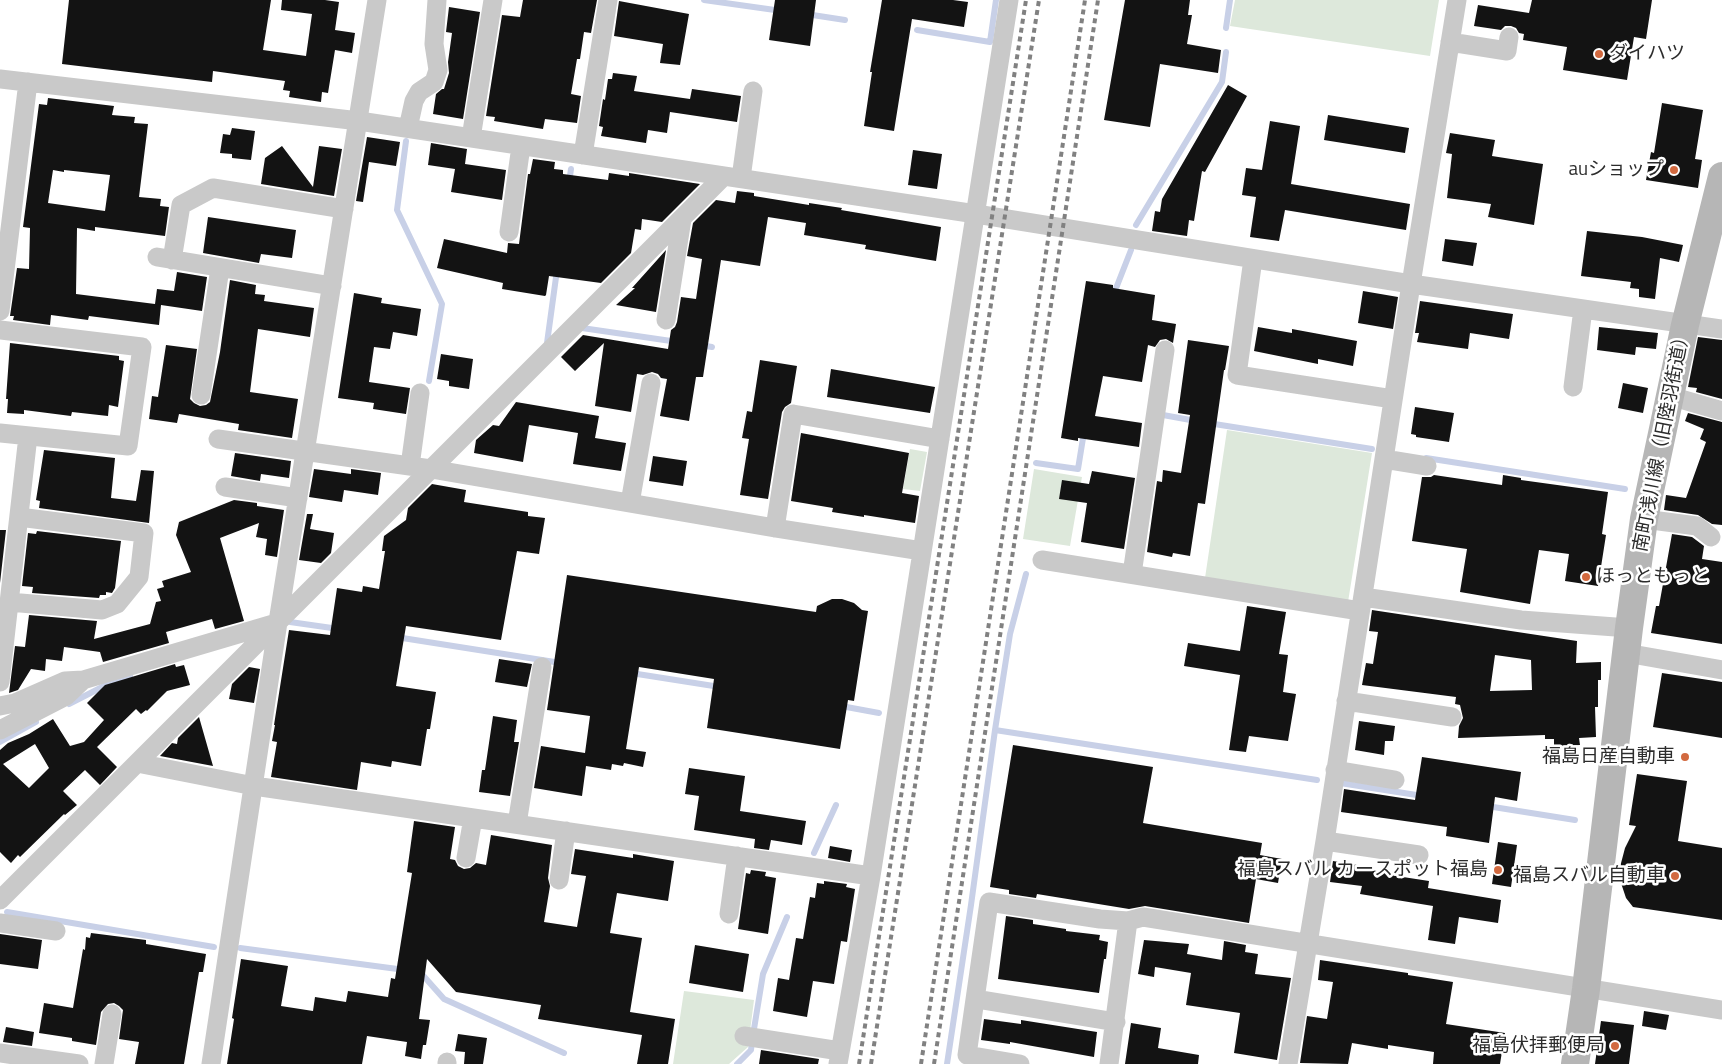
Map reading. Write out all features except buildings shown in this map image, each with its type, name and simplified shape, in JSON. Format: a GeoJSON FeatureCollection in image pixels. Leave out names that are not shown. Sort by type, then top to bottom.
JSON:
{"type":"FeatureCollection","features":[{"type":"Feature","properties":{"kind":"street"},"geometry":{"type":"LineString","coordinates":[[211,1064],[278,622],[377,0]]}},
{"type":"Feature","properties":{"kind":"street"},"geometry":{"type":"LineString","coordinates":[[408,128],[414,101],[419,92],[434,82],[438,70],[434,44],[437,0]]}},
{"type":"Feature","properties":{"kind":"street"},"geometry":{"type":"LineString","coordinates":[[471,138],[493,0]]}},
{"type":"Feature","properties":{"kind":"street"},"geometry":{"type":"LineString","coordinates":[[583,155],[608,0]]}},
{"type":"Feature","properties":{"kind":"street"},"geometry":{"type":"LineString","coordinates":[[744,1036],[839,1057],[871,876],[1009,0]]}},
{"type":"Feature","properties":{"kind":"street"},"geometry":{"type":"LineString","coordinates":[[1288,1064],[1325,841],[1457,0]]}},
{"type":"Feature","properties":{"kind":"street"},"geometry":{"type":"LineString","coordinates":[[1450,42],[1507,51],[1509,37]]}},
{"type":"Feature","properties":{"kind":"street"},"geometry":{"type":"LineString","coordinates":[[0,79],[408,128],[976,214],[1411,284],[1722,330]]}},
{"type":"Feature","properties":{"kind":"street"},"geometry":{"type":"LineString","coordinates":[[0,311],[3,257],[28,82]]}},
{"type":"Feature","properties":{"kind":"street"},"geometry":{"type":"LineString","coordinates":[[0,900],[682,219],[733,177],[753,91]]}},
{"type":"Feature","properties":{"kind":"street"},"geometry":{"type":"LineString","coordinates":[[509,232],[521,146]]}},
{"type":"Feature","properties":{"kind":"street","name":"南町浅川線（旧陸羽街道）"},"geometry":{"type":"LineString","coordinates":[[1575,1064],[1586,989],[1627,641],[1644,519],[1685,324],[1722,176]]}},
{"type":"Feature","properties":{"kind":"street"},"geometry":{"type":"LineString","coordinates":[[332,286],[164,258],[180,206],[213,188],[344,209]]}},
{"type":"Feature","properties":{"kind":"street"},"geometry":{"type":"LineString","coordinates":[[666,320],[682,219]]}},
{"type":"Feature","properties":{"kind":"street"},"geometry":{"type":"LineString","coordinates":[[1253,259],[1237,375],[1393,399]]}},
{"type":"Feature","properties":{"kind":"street"},"geometry":{"type":"LineString","coordinates":[[200,395],[220,268]]}},
{"type":"Feature","properties":{"kind":"street"},"geometry":{"type":"LineString","coordinates":[[1573,387],[1583,309]]}},
{"type":"Feature","properties":{"kind":"street"},"geometry":{"type":"LineString","coordinates":[[0,330],[142,347],[128,446],[0,433]]}},
{"type":"Feature","properties":{"kind":"street"},"geometry":{"type":"LineString","coordinates":[[1132,574],[1165,350]]}},
{"type":"Feature","properties":{"kind":"street"},"geometry":{"type":"LineString","coordinates":[[630,503],[651,383]]}},
{"type":"Feature","properties":{"kind":"street"},"geometry":{"type":"LineString","coordinates":[[410,466],[420,393]]}},
{"type":"Feature","properties":{"kind":"street"},"geometry":{"type":"LineString","coordinates":[[1670,396],[1722,411]]}},
{"type":"Feature","properties":{"kind":"street"},"geometry":{"type":"LineString","coordinates":[[775,528],[793,414],[940,439]]}},
{"type":"Feature","properties":{"kind":"street"},"geometry":{"type":"LineString","coordinates":[[0,682],[28,436]]}},
{"type":"Feature","properties":{"kind":"street"},"geometry":{"type":"LineString","coordinates":[[218,439],[431,469],[775,528],[922,551]]}},
{"type":"Feature","properties":{"kind":"street"},"geometry":{"type":"LineString","coordinates":[[1384,459],[1427,466]]}},
{"type":"Feature","properties":{"kind":"street"},"geometry":{"type":"LineString","coordinates":[[225,487],[298,498]]}},
{"type":"Feature","properties":{"kind":"street"},"geometry":{"type":"LineString","coordinates":[[9,602],[102,610],[118,604],[139,577],[144,533],[19,517]]}},
{"type":"Feature","properties":{"kind":"street"},"geometry":{"type":"LineString","coordinates":[[1644,519],[1697,526],[1711,537]]}},
{"type":"Feature","properties":{"kind":"street"},"geometry":{"type":"LineString","coordinates":[[1042,560],[1132,574],[1362,604],[1521,620],[1627,641],[1722,670]]}},
{"type":"Feature","properties":{"kind":"street"},"geometry":{"type":"LineString","coordinates":[[0,706],[15,703],[65,682],[83,680],[278,622]]}},
{"type":"Feature","properties":{"kind":"street"},"geometry":{"type":"LineString","coordinates":[[517,824],[542,667]]}},
{"type":"Feature","properties":{"kind":"street"},"geometry":{"type":"LineString","coordinates":[[0,730],[50,712],[83,680]]}},
{"type":"Feature","properties":{"kind":"street"},"geometry":{"type":"LineString","coordinates":[[1346,701],[1452,716]]}},
{"type":"Feature","properties":{"kind":"street"},"geometry":{"type":"LineString","coordinates":[[137,764],[254,786],[871,876]]}},
{"type":"Feature","properties":{"kind":"street"},"geometry":{"type":"LineString","coordinates":[[1335,770],[1395,780]]}},
{"type":"Feature","properties":{"kind":"street"},"geometry":{"type":"LineString","coordinates":[[466,858],[473,818]]}},
{"type":"Feature","properties":{"kind":"street"},"geometry":{"type":"LineString","coordinates":[[559,880],[566,831]]}},
{"type":"Feature","properties":{"kind":"street"},"geometry":{"type":"LineString","coordinates":[[1325,841],[1419,855]]}},
{"type":"Feature","properties":{"kind":"street"},"geometry":{"type":"LineString","coordinates":[[728,914],[737,856]]}},
{"type":"Feature","properties":{"kind":"street"},"geometry":{"type":"LineString","coordinates":[[1020,1064],[967,1055],[989,902],[1100,919],[1128,921],[1143,917],[1722,1010]]}},
{"type":"Feature","properties":{"kind":"street"},"geometry":{"type":"LineString","coordinates":[[1109,1064],[1128,921]]}},
{"type":"Feature","properties":{"kind":"street"},"geometry":{"type":"LineString","coordinates":[[0,923],[56,931]]}},
{"type":"Feature","properties":{"kind":"street"},"geometry":{"type":"LineString","coordinates":[[976,999],[1116,1022]]}},
{"type":"Feature","properties":{"kind":"street"},"geometry":{"type":"LineString","coordinates":[[104,1064],[112,1014]]}},
{"type":"Feature","properties":{"kind":"street"},"geometry":{"type":"LineString","coordinates":[[0,1053],[79,1064]]}},
{"type":"Feature","properties":{"kind":"shaded area"},"geometry":{"type":"Polygon","coordinates":[[[1235,0],[1439,0],[1430,56],[1230,26],[1235,0]]]}},
{"type":"Feature","properties":{"kind":"shaded area"},"geometry":{"type":"Polygon","coordinates":[[[1227,430],[1372,453],[1348,602],[1205,578],[1227,430]]]}},
{"type":"Feature","properties":{"kind":"shaded area"},"geometry":{"type":"Polygon","coordinates":[[[910,449],[927,452],[920,491],[903,489],[910,449]]]}},
{"type":"Feature","properties":{"kind":"shaded area"},"geometry":{"type":"Polygon","coordinates":[[[1034,469],[1082,477],[1070,546],[1023,539],[1034,469]]]}},
{"type":"Feature","properties":{"kind":"shaded area"},"geometry":{"type":"Polygon","coordinates":[[[684,991],[754,1000],[748,1047],[729,1064],[673,1064],[684,991]]]}},
{"type":"Feature","properties":{"kind":"waterway"},"geometry":{"type":"LineString","coordinates":[[704,0],[782,11]]}},
{"type":"Feature","properties":{"kind":"waterway"},"geometry":{"type":"LineString","coordinates":[[917,30],[990,42],[996,0]]}},
{"type":"Feature","properties":{"kind":"waterway"},"geometry":{"type":"LineString","coordinates":[[1226,28],[1230,0]]}},
{"type":"Feature","properties":{"kind":"waterway"},"geometry":{"type":"LineString","coordinates":[[806,14],[845,20]]}},
{"type":"Feature","properties":{"kind":"waterway"},"geometry":{"type":"LineString","coordinates":[[1136,225],[1222,82],[1226,52]]}},
{"type":"Feature","properties":{"kind":"waterway"},"geometry":{"type":"LineString","coordinates":[[406,141],[397,210],[442,304],[429,381]]}},
{"type":"Feature","properties":{"kind":"waterway"},"geometry":{"type":"LineString","coordinates":[[569,183],[571,169]]}},
{"type":"Feature","properties":{"kind":"waterway"},"geometry":{"type":"LineString","coordinates":[[1113,296],[1131,250]]}},
{"type":"Feature","properties":{"kind":"waterway"},"geometry":{"type":"LineString","coordinates":[[547,343],[557,270]]}},
{"type":"Feature","properties":{"kind":"waterway"},"geometry":{"type":"LineString","coordinates":[[582,328],[678,342]]}},
{"type":"Feature","properties":{"kind":"waterway"},"geometry":{"type":"LineString","coordinates":[[700,345],[712,347]]}},
{"type":"Feature","properties":{"kind":"waterway"},"geometry":{"type":"LineString","coordinates":[[1163,415],[1196,421]]}},
{"type":"Feature","properties":{"kind":"waterway"},"geometry":{"type":"LineString","coordinates":[[1208,423],[1372,449]]}},
{"type":"Feature","properties":{"kind":"waterway"},"geometry":{"type":"LineString","coordinates":[[1036,463],[1078,469],[1084,432]]}},
{"type":"Feature","properties":{"kind":"waterway"},"geometry":{"type":"LineString","coordinates":[[1426,458],[1625,489]]}},
{"type":"Feature","properties":{"kind":"waterway"},"geometry":{"type":"LineString","coordinates":[[947,1064],[1010,634],[1026,574]]}},
{"type":"Feature","properties":{"kind":"waterway"},"geometry":{"type":"LineString","coordinates":[[290,622],[339,629]]}},
{"type":"Feature","properties":{"kind":"waterway"},"geometry":{"type":"LineString","coordinates":[[396,637],[561,663]]}},
{"type":"Feature","properties":{"kind":"waterway"},"geometry":{"type":"LineString","coordinates":[[631,673],[720,687]]}},
{"type":"Feature","properties":{"kind":"waterway"},"geometry":{"type":"LineString","coordinates":[[69,704],[112,682],[130,676]]}},
{"type":"Feature","properties":{"kind":"waterway"},"geometry":{"type":"LineString","coordinates":[[841,706],[879,713]]}},
{"type":"Feature","properties":{"kind":"waterway"},"geometry":{"type":"LineString","coordinates":[[0,742],[36,722]]}},
{"type":"Feature","properties":{"kind":"waterway"},"geometry":{"type":"LineString","coordinates":[[995,730],[1317,780]]}},
{"type":"Feature","properties":{"kind":"waterway"},"geometry":{"type":"LineString","coordinates":[[1340,783],[1423,796]]}},
{"type":"Feature","properties":{"kind":"waterway"},"geometry":{"type":"LineString","coordinates":[[814,853],[836,805]]}},
{"type":"Feature","properties":{"kind":"waterway"},"geometry":{"type":"LineString","coordinates":[[1487,806],[1575,820]]}},
{"type":"Feature","properties":{"kind":"waterway"},"geometry":{"type":"LineString","coordinates":[[7,912],[214,947]]}},
{"type":"Feature","properties":{"kind":"waterway"},"geometry":{"type":"LineString","coordinates":[[754,1029],[763,974],[787,917]]}},
{"type":"Feature","properties":{"kind":"waterway"},"geometry":{"type":"LineString","coordinates":[[240,948],[405,970]]}},
{"type":"Feature","properties":{"kind":"waterway"},"geometry":{"type":"LineString","coordinates":[[420,972],[444,999],[564,1053]]}},
{"type":"Feature","properties":{"kind":"waterway"},"geometry":{"type":"LineString","coordinates":[[737,1064],[751,1050],[752,1042]]}},
{"type":"Feature","properties":{"kind":"railway"},"geometry":{"type":"LineString","coordinates":[[859,1064],[1026,0]]}},
{"type":"Feature","properties":{"kind":"railway"},"geometry":{"type":"LineString","coordinates":[[871,1064],[1039,0]]}},
{"type":"Feature","properties":{"kind":"railway"},"geometry":{"type":"LineString","coordinates":[[921,1064],[1085,0]]}},
{"type":"Feature","properties":{"kind":"railway"},"geometry":{"type":"LineString","coordinates":[[934,1064],[1098,0]]}},
{"type":"Feature","properties":{"kind":"place","name":"ダイハツ"},"geometry":{"type":"Point","coordinates":[1599,54]}},
{"type":"Feature","properties":{"kind":"place","name":"auショップ"},"geometry":{"type":"Point","coordinates":[1674,170]}},
{"type":"Feature","properties":{"kind":"place","name":"ほっともっと"},"geometry":{"type":"Point","coordinates":[1586,577]}},
{"type":"Feature","properties":{"kind":"place","name":"福島日産自動車"},"geometry":{"type":"Point","coordinates":[1685,757]}},
{"type":"Feature","properties":{"kind":"place","name":"福島スバル カースポット福島"},"geometry":{"type":"Point","coordinates":[1498,870]}},
{"type":"Feature","properties":{"kind":"place","name":"福島スバル自動車"},"geometry":{"type":"Point","coordinates":[1675,876]}},
{"type":"Feature","properties":{"kind":"place","name":"福島伏拝郵便局"},"geometry":{"type":"Point","coordinates":[1615,1046]}}]}
